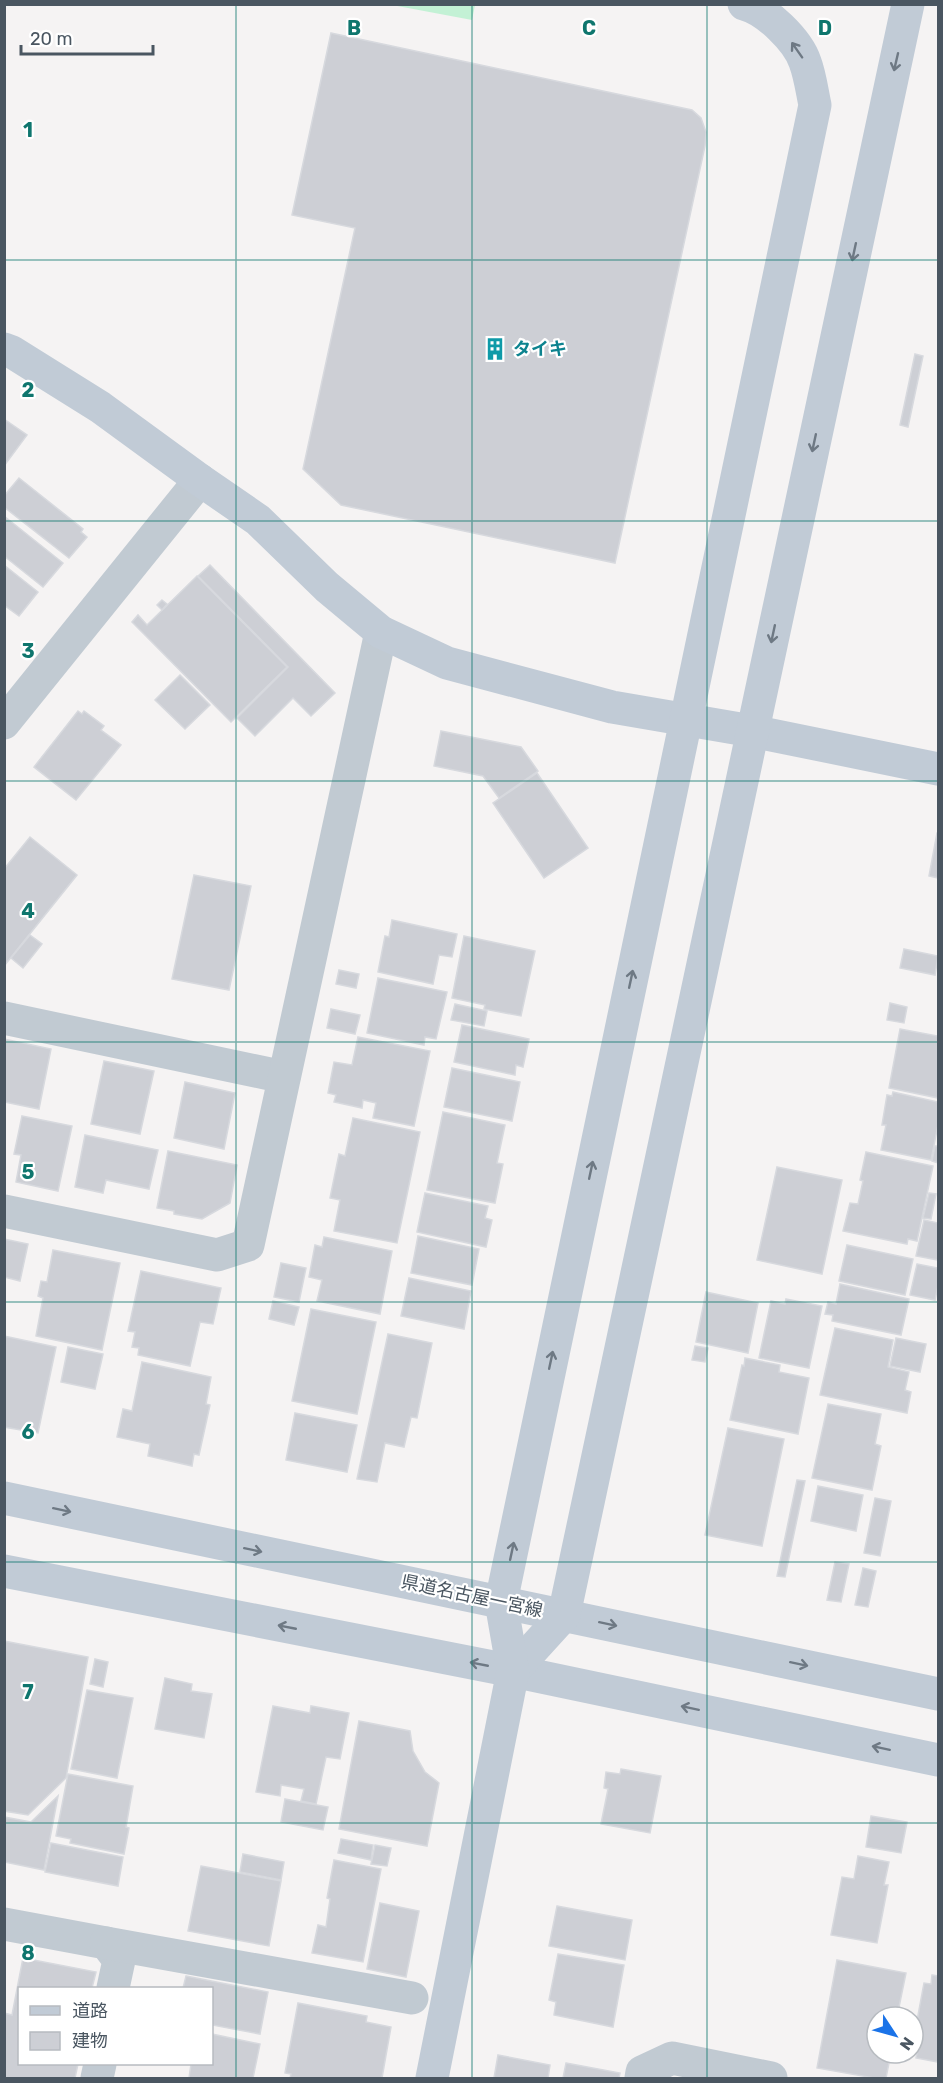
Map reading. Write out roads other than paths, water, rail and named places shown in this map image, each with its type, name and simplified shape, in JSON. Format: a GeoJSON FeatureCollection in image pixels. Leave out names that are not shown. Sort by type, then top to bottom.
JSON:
{"type":"FeatureCollection","features":[{"type":"Feature","properties":{"kind":"street"},"geometry":{"type":"LineString","coordinates":[[432,2079],[513,1671],[501,1602],[815,105],[805,61],[781,27],[753,6],[744,4]]}},
{"type":"Feature","properties":{"kind":"street"},"geometry":{"type":"LineString","coordinates":[[513,1671],[564,1614],[908,4]]}},
{"type":"Feature","properties":{"kind":"street"},"geometry":{"type":"LineString","coordinates":[[4,349],[100,407],[258,519],[327,587],[381,632],[447,663],[612,706],[686,718],[939,769]]}},
{"type":"Feature","properties":{"kind":"street"},"geometry":{"type":"LineString","coordinates":[[4,723],[200,480]]}},
{"type":"Feature","properties":{"kind":"street"},"geometry":{"type":"LineString","coordinates":[[4,1211],[217,1255],[248,1245],[381,632]]}},
{"type":"Feature","properties":{"kind":"street"},"geometry":{"type":"LineString","coordinates":[[4,1018],[284,1077]]}},
{"type":"Feature","properties":{"kind":"street","name":"県道名古屋一宮線"},"geometry":{"type":"LineString","coordinates":[[4,1498],[939,1694]]}},
{"type":"Feature","properties":{"kind":"street"},"geometry":{"type":"LineString","coordinates":[[4,1571],[513,1671],[939,1760]]}},
{"type":"Feature","properties":{"kind":"street"},"geometry":{"type":"LineString","coordinates":[[4,1924],[412,1998]]}},
{"type":"Feature","properties":{"kind":"street"},"geometry":{"type":"LineString","coordinates":[[106,1943],[119,1959],[113,1987]]}},
{"type":"Feature","properties":{"kind":"street"},"geometry":{"type":"LineString","coordinates":[[641,2079],[642,2072],[672,2058],[771,2079]]}},
{"type":"Feature","properties":{"kind":"place","name":"タイキ"},"geometry":{"type":"Point","coordinates":[495,349]}}]}
